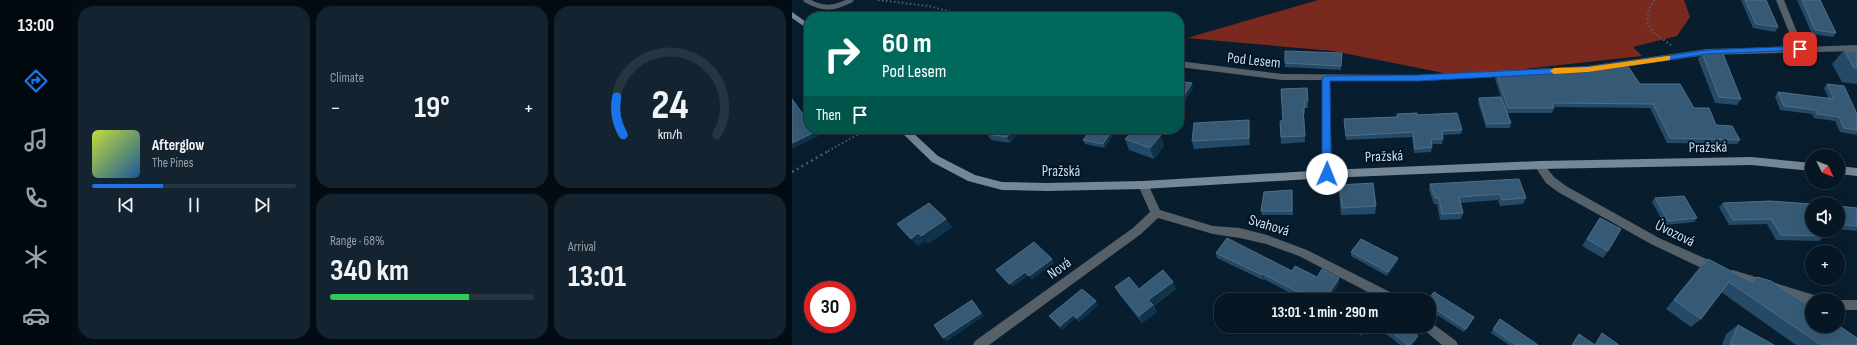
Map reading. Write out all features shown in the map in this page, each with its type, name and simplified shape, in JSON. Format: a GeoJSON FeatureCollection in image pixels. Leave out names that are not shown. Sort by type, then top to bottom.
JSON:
{"type":"FeatureCollection","features":[{"type":"Feature","properties":{"kind":"main road"},"geometry":{"type":"LineString","coordinates":[[792,14],[804,24]]}},
{"type":"Feature","properties":{"kind":"main road","name":"Pražská"},"geometry":{"type":"LineString","coordinates":[[908,134],[935,159],[948,167],[986,182],[1002,186],[1143,186],[1327,174],[1538,165],[1751,161],[1805,166]]}},
{"type":"Feature","properties":{"kind":"main road"},"geometry":{"type":"LineString","coordinates":[[1845,171],[1857,172]]}},
{"type":"Feature","properties":{"kind":"street"},"geometry":{"type":"LineString","coordinates":[[1780,0],[1800,49]]}},
{"type":"Feature","properties":{"kind":"street","name":"Pod Lesem"},"geometry":{"type":"LineString","coordinates":[[1184,65],[1282,77],[1418,78],[1588,69],[1707,52],[1857,48]]}},
{"type":"Feature","properties":{"kind":"street"},"geometry":{"type":"LineString","coordinates":[[1326,78],[1327,174]]}},
{"type":"Feature","properties":{"kind":"street","name":"Úvozová"},"geometry":{"type":"LineString","coordinates":[[1538,165],[1550,180],[1562,189],[1655,241],[1724,272],[1805,297]]}},
{"type":"Feature","properties":{"kind":"street"},"geometry":{"type":"LineString","coordinates":[[1143,186],[1156,213]]}},
{"type":"Feature","properties":{"kind":"street","name":"Svahová"},"geometry":{"type":"LineString","coordinates":[[1156,213],[1213,230],[1247,234],[1296,250],[1381,293]]}},
{"type":"Feature","properties":{"kind":"street","name":"Nová"},"geometry":{"type":"LineString","coordinates":[[979,345],[1137,230],[1156,213]]}},
{"type":"Feature","properties":{"kind":"street"},"geometry":{"type":"LineString","coordinates":[[1845,305],[1857,305]]}},
{"type":"Feature","properties":{"kind":"street"},"geometry":{"type":"LineString","coordinates":[[1436,332],[1452,345]]}},
{"type":"Feature","properties":{"kind":"lane"},"geometry":{"type":"LineString","coordinates":[[806,0],[818,8],[838,5],[851,0]]}},
{"type":"Feature","properties":{"kind":"path"},"geometry":{"type":"LineString","coordinates":[[878,0],[929,6],[951,12]]}},
{"type":"Feature","properties":{"kind":"path"},"geometry":{"type":"LineString","coordinates":[[1654,0],[1646,16],[1647,22],[1651,29],[1683,56]]}},
{"type":"Feature","properties":{"kind":"path"},"geometry":{"type":"LineString","coordinates":[[792,172],[859,134]]}},
{"type":"Feature","properties":{"kind":"shaded area"},"geometry":{"type":"Polygon","coordinates":[[[1318,0],[1684,0],[1690,17],[1677,36],[1633,47],[1642,56],[1459,76],[1333,51],[1187,38],[1318,0]]]}},
{"type":"Feature","properties":{"kind":"building"},"geometry":{"type":"Polygon","coordinates":[[[1745,0],[1766,0],[1778,27],[1756,24],[1745,0]]]}},
{"type":"Feature","properties":{"kind":"building"},"geometry":{"type":"Polygon","coordinates":[[[1802,0],[1820,0],[1836,33],[1815,30],[1802,0]]]}},
{"type":"Feature","properties":{"kind":"building"},"geometry":{"type":"Polygon","coordinates":[[[1844,50],[1857,52],[1857,68],[1854,68],[1844,50]]]}},
{"type":"Feature","properties":{"kind":"building"},"geometry":{"type":"Polygon","coordinates":[[[1285,51],[1342,53],[1341,66],[1285,63],[1285,51]]]}},
{"type":"Feature","properties":{"kind":"building"},"geometry":{"type":"Polygon","coordinates":[[[1722,51],[1741,99],[1719,97],[1702,53],[1722,51]]]}},
{"type":"Feature","properties":{"kind":"building"},"geometry":{"type":"Polygon","coordinates":[[[1627,65],[1640,84],[1680,84],[1694,108],[1709,108],[1716,125],[1732,126],[1740,140],[1670,138],[1653,104],[1552,103],[1554,108],[1508,108],[1497,75],[1591,69],[1592,71],[1627,65]]]}},
{"type":"Feature","properties":{"kind":"building"},"geometry":{"type":"Polygon","coordinates":[[[1184,82],[1192,83],[1184,95],[1184,82]]]}},
{"type":"Feature","properties":{"kind":"building"},"geometry":{"type":"Polygon","coordinates":[[[1827,84],[1844,86],[1857,114],[1857,130],[1844,128],[1839,117],[1817,114],[1816,110],[1784,106],[1778,92],[1834,99],[1827,84]]]}},
{"type":"Feature","properties":{"kind":"building"},"geometry":{"type":"Polygon","coordinates":[[[1307,88],[1308,101],[1305,101],[1305,108],[1303,108],[1305,136],[1281,137],[1280,121],[1283,121],[1281,89],[1307,88]]]}},
{"type":"Feature","properties":{"kind":"building"},"geometry":{"type":"Polygon","coordinates":[[[1501,97],[1511,123],[1487,124],[1479,98],[1501,97]]]}},
{"type":"Feature","properties":{"kind":"building"},"geometry":{"type":"Polygon","coordinates":[[[792,99],[804,116],[804,134],[811,134],[792,143],[792,99]]]}},
{"type":"Feature","properties":{"kind":"building"},"geometry":{"type":"Polygon","coordinates":[[[1417,113],[1417,115],[1457,113],[1462,130],[1442,131],[1443,139],[1431,139],[1432,147],[1415,149],[1413,132],[1346,136],[1344,119],[1398,117],[1397,114],[1417,113]]]}},
{"type":"Feature","properties":{"kind":"building"},"geometry":{"type":"Polygon","coordinates":[[[1249,120],[1249,138],[1192,141],[1194,123],[1249,120]]]}},
{"type":"Feature","properties":{"kind":"building"},"geometry":{"type":"Polygon","coordinates":[[[987,134],[1009,134],[1007,137],[987,134]]]}},
{"type":"Feature","properties":{"kind":"building"},"geometry":{"type":"Polygon","coordinates":[[[1087,134],[1110,134],[1103,144],[1083,140],[1087,134]]]}},
{"type":"Feature","properties":{"kind":"building"},"geometry":{"type":"Polygon","coordinates":[[[1130,134],[1161,135],[1150,148],[1125,139],[1130,134]]]}},
{"type":"Feature","properties":{"kind":"building"},"geometry":{"type":"Polygon","coordinates":[[[1519,179],[1526,198],[1502,200],[1500,194],[1459,197],[1463,213],[1442,214],[1439,198],[1435,198],[1430,184],[1519,179]]]}},
{"type":"Feature","properties":{"kind":"building"},"geometry":{"type":"Polygon","coordinates":[[[1373,183],[1376,206],[1342,208],[1340,185],[1373,183]]]}},
{"type":"Feature","properties":{"kind":"building"},"geometry":{"type":"Polygon","coordinates":[[[1292,190],[1292,211],[1261,211],[1264,192],[1292,190]]]}},
{"type":"Feature","properties":{"kind":"building"},"geometry":{"type":"Polygon","coordinates":[[[1684,196],[1697,218],[1668,221],[1655,198],[1684,196]]]}},
{"type":"Feature","properties":{"kind":"building"},"geometry":{"type":"Polygon","coordinates":[[[1770,201],[1805,204],[1805,236],[1781,235],[1771,219],[1733,220],[1723,203],[1770,201]]]}},
{"type":"Feature","properties":{"kind":"building"},"geometry":{"type":"Polygon","coordinates":[[[929,203],[946,219],[921,236],[918,233],[911,239],[897,224],[929,203]]]}},
{"type":"Feature","properties":{"kind":"building"},"geometry":{"type":"Polygon","coordinates":[[[1845,207],[1857,208],[1857,226],[1845,225],[1845,207]]]}},
{"type":"Feature","properties":{"kind":"building"},"geometry":{"type":"Polygon","coordinates":[[[1600,218],[1621,229],[1608,251],[1587,239],[1600,218]]]}},
{"type":"Feature","properties":{"kind":"building"},"geometry":{"type":"Polygon","coordinates":[[[1227,238],[1292,271],[1295,266],[1317,277],[1322,269],[1339,278],[1329,293],[1300,293],[1216,253],[1227,238]]]}},
{"type":"Feature","properties":{"kind":"building"},"geometry":{"type":"Polygon","coordinates":[[[1361,239],[1398,258],[1388,272],[1351,252],[1361,239]]]}},
{"type":"Feature","properties":{"kind":"building"},"geometry":{"type":"Polygon","coordinates":[[[1034,242],[1052,259],[1029,276],[1025,272],[1009,284],[996,270],[1034,242]]]}},
{"type":"Feature","properties":{"kind":"building"},"geometry":{"type":"Polygon","coordinates":[[[1708,259],[1752,282],[1757,277],[1771,281],[1805,303],[1805,333],[1845,333],[1845,330],[1857,338],[1857,345],[1821,345],[1729,282],[1701,319],[1674,300],[1708,259]]]}},
{"type":"Feature","properties":{"kind":"building"},"geometry":{"type":"Polygon","coordinates":[[[1163,270],[1173,282],[1148,300],[1153,305],[1139,316],[1115,287],[1129,277],[1139,289],[1163,270]]]}},
{"type":"Feature","properties":{"kind":"building"},"geometry":{"type":"Polygon","coordinates":[[[1082,289],[1096,301],[1077,318],[1073,315],[1060,326],[1049,316],[1082,289]]]}},
{"type":"Feature","properties":{"kind":"building"},"geometry":{"type":"Polygon","coordinates":[[[1436,293],[1474,317],[1466,329],[1436,310],[1436,293]]]}},
{"type":"Feature","properties":{"kind":"building"},"geometry":{"type":"Polygon","coordinates":[[[972,300],[981,313],[943,338],[934,325],[972,300]]]}},
{"type":"Feature","properties":{"kind":"building"},"geometry":{"type":"Polygon","coordinates":[[[1500,319],[1538,345],[1516,345],[1493,329],[1500,319]]]}},
{"type":"Feature","properties":{"kind":"building"},"geometry":{"type":"Polygon","coordinates":[[[1738,325],[1774,345],[1730,345],[1738,325]]]}},
{"type":"Feature","properties":{"kind":"building"},"geometry":{"type":"Polygon","coordinates":[[[1392,333],[1414,333],[1418,336],[1410,345],[1392,333]]]}},
{"type":"Feature","properties":{"kind":"building"},"geometry":{"type":"Polygon","coordinates":[[[1602,333],[1619,345],[1596,345],[1602,333]]]}},
{"type":"Feature","properties":{"kind":"building"},"geometry":{"type":"Polygon","coordinates":[[[1579,334],[1595,345],[1572,345],[1579,334]]]}},
{"type":"Feature","properties":{"kind":"slow traffic"},"geometry":{"type":"LineString","coordinates":[[1554,71],[1588,69],[1667,58]]}},
{"type":"Feature","properties":{"kind":"route"},"geometry":{"type":"LineString","coordinates":[[1327,174],[1326,78],[1418,78],[1588,69],[1707,52],[1800,49]]}}]}
